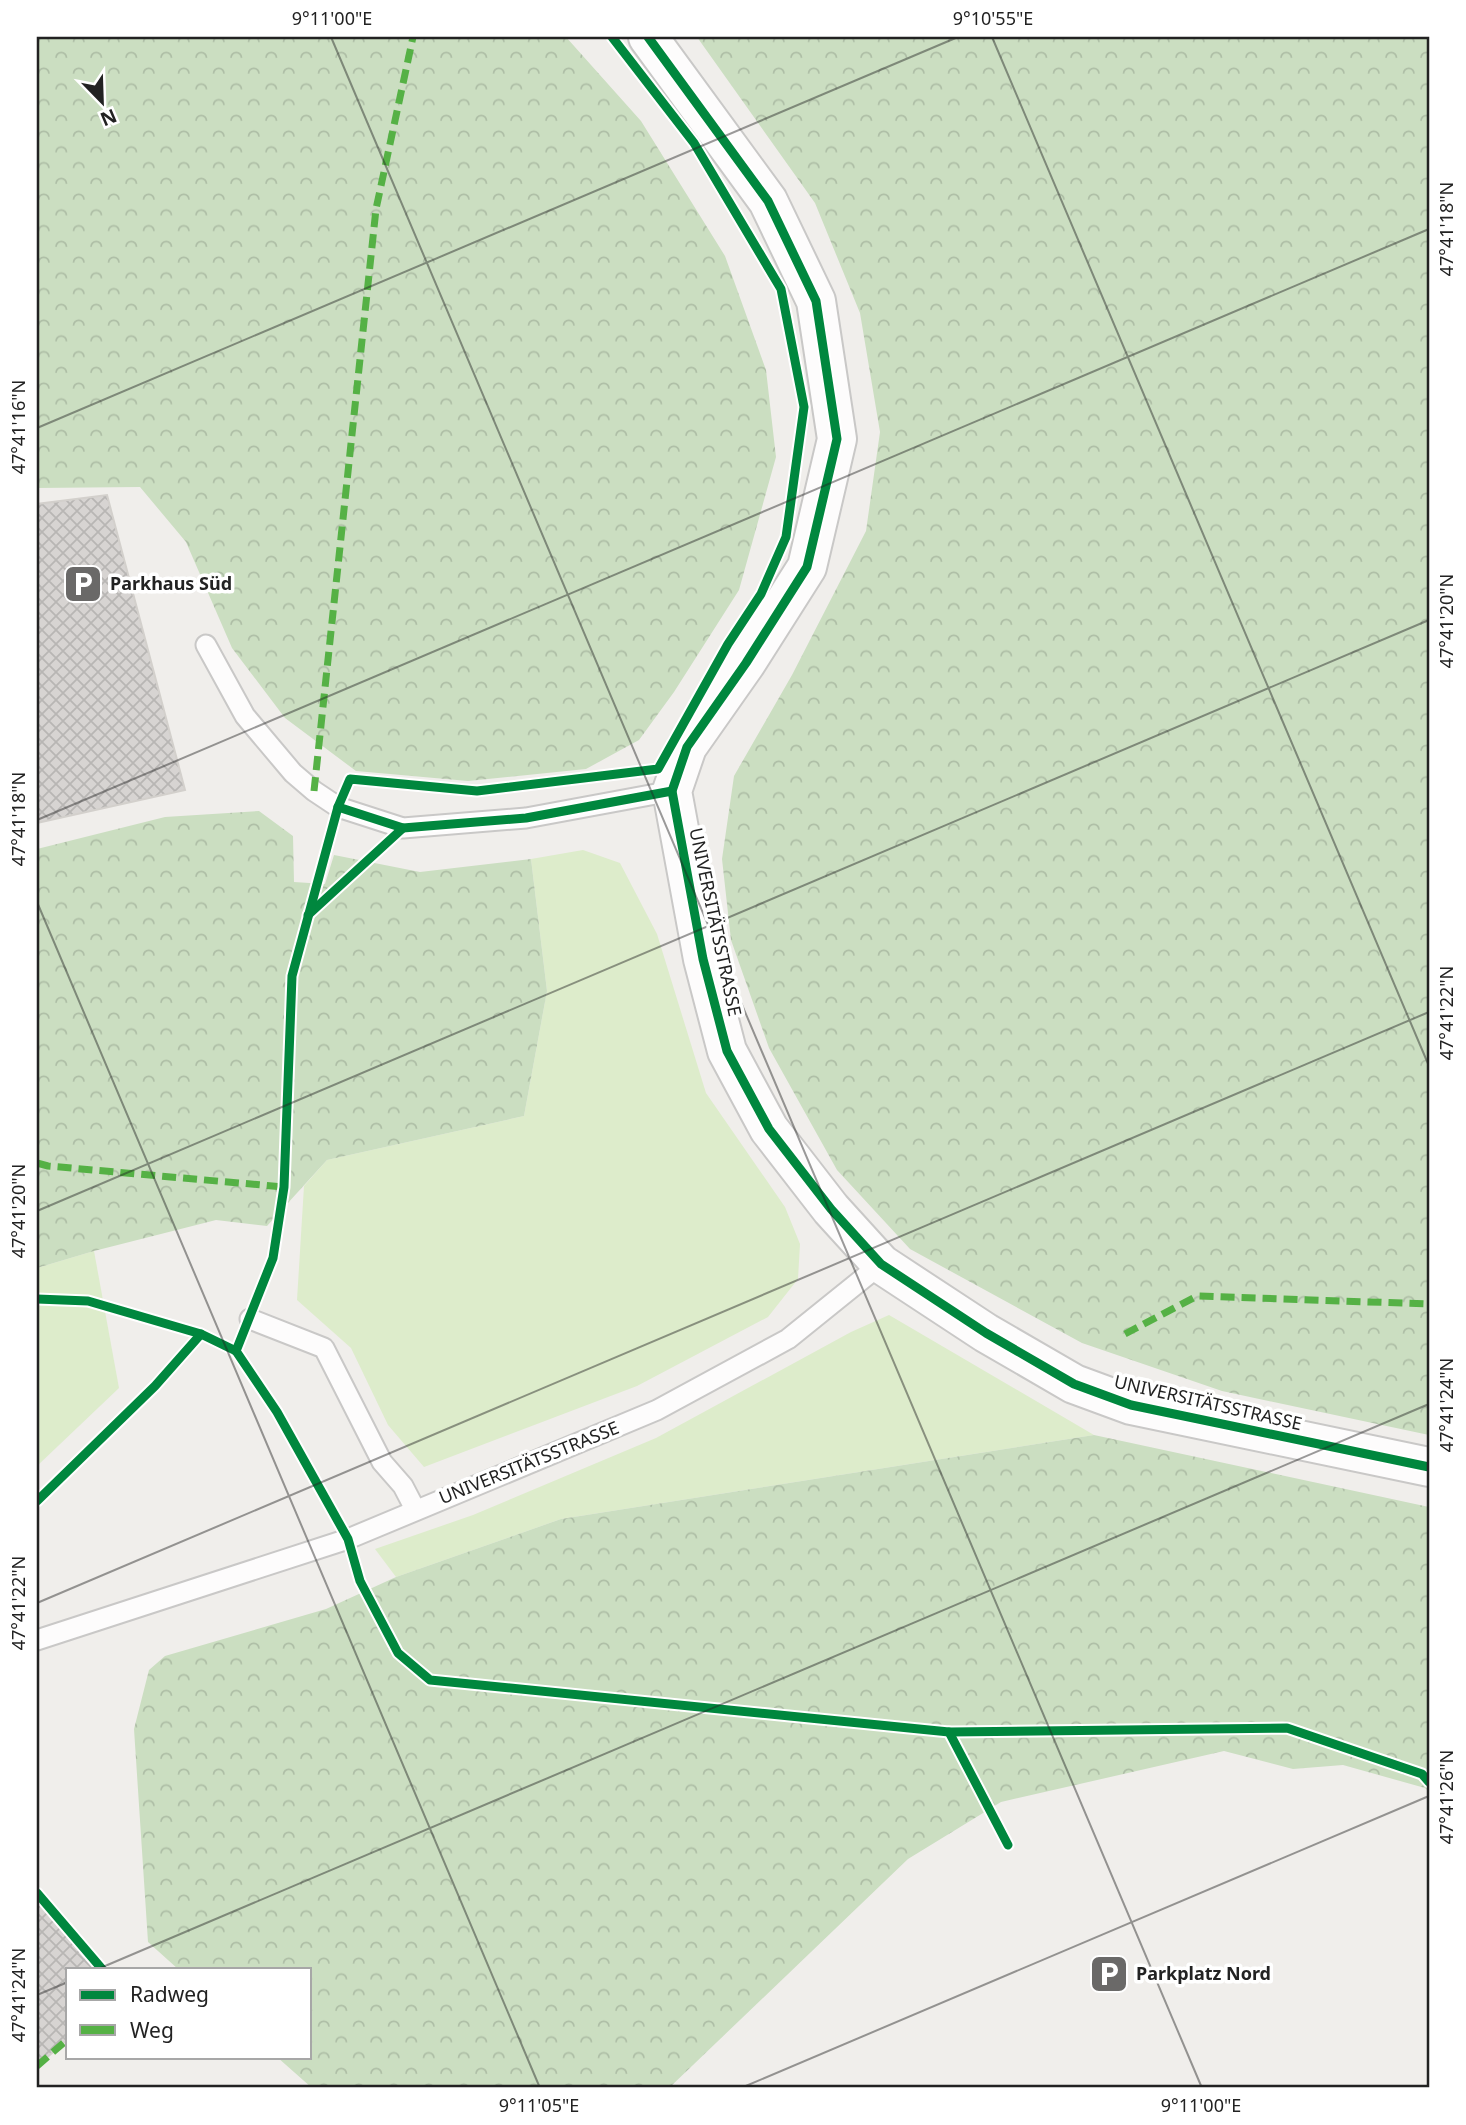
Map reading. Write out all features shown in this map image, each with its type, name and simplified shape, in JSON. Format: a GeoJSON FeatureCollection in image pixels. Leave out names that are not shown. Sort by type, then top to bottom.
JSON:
{"type":"FeatureCollection","features":[{"type":"Feature","properties":{"kind":"street","name":"UNIVERSITÄTSSTRASSE"},"geometry":{"type":"LineString","coordinates":[[648,37],[768,201],[817,301],[837,439],[807,567],[746,663],[687,747],[672,791],[703,959],[727,1051],[769,1129],[831,1209],[881,1264],[986,1333],[1074,1384],[1131,1405],[1429,1467]]}},
{"type":"Feature","properties":{"kind":"lane"},"geometry":{"type":"LineString","coordinates":[[206,645],[245,716],[293,773],[338,807],[364,816],[404,828],[526,818],[672,791]]}},
{"type":"Feature","properties":{"kind":"lane","name":"UNIVERSITÄTSSTRASSE"},"geometry":{"type":"LineString","coordinates":[[37,1640],[348,1539],[657,1410],[788,1339],[881,1264]]}},
{"type":"Feature","properties":{"kind":"lane"},"geometry":{"type":"LineString","coordinates":[[250,1319],[324,1348],[382,1462],[403,1486],[415,1509]]}},
{"type":"Feature","properties":{"kind":"green space"},"geometry":{"type":"Polygon","coordinates":[[[37,37],[566,37],[641,121],[725,256],[766,370],[776,457],[739,590],[674,692],[639,740],[586,769],[468,781],[356,771],[285,718],[232,648],[186,542],[140,487],[37,488],[37,37]]]}},
{"type":"Feature","properties":{"kind":"green space"},"geometry":{"type":"Polygon","coordinates":[[[697,37],[1429,37],[1429,1435],[1222,1391],[1082,1343],[910,1249],[837,1170],[769,1048],[731,940],[722,859],[734,776],[792,675],[866,531],[880,432],[860,313],[815,203],[697,37]]]}},
{"type":"Feature","properties":{"kind":"green space"},"geometry":{"type":"Polygon","coordinates":[[[259,811],[293,836],[294,882],[325,884],[334,855],[420,872],[531,859],[547,991],[524,1116],[327,1160],[267,1226],[216,1220],[37,1268],[37,849],[165,817],[259,811]]]}},
{"type":"Feature","properties":{"kind":"green space"},"geometry":{"type":"Polygon","coordinates":[[[583,850],[620,863],[657,934],[706,1093],[785,1207],[800,1244],[798,1279],[768,1317],[637,1386],[424,1467],[388,1425],[351,1348],[297,1300],[304,1186],[327,1160],[524,1116],[547,991],[531,859],[583,850]]]}},
{"type":"Feature","properties":{"kind":"green space"},"geometry":{"type":"Polygon","coordinates":[[[94,1251],[119,1388],[37,1466],[37,1268],[94,1251]]]}},
{"type":"Feature","properties":{"kind":"green space"},"geometry":{"type":"Polygon","coordinates":[[[889,1315],[1094,1435],[561,1519],[396,1577],[375,1549],[473,1515],[656,1438],[851,1332],[889,1315]]]}},
{"type":"Feature","properties":{"kind":"green space"},"geometry":{"type":"Polygon","coordinates":[[[1094,1435],[1429,1507],[1429,1792],[1425,1788],[1343,1765],[1293,1769],[1224,1751],[1001,1802],[908,1859],[669,2088],[312,2088],[278,2058],[312,2058],[312,1968],[177,1968],[148,1942],[134,1729],[149,1670],[165,1656],[326,1609],[396,1577],[561,1519],[1094,1435]]]}},
{"type":"Feature","properties":{"kind":"building","name":"Parkhaus Süd"},"geometry":{"type":"Polygon","coordinates":[[[107,495],[185,790],[37,823],[37,504],[107,495]]]}},
{"type":"Feature","properties":{"kind":"building"},"geometry":{"type":"Polygon","coordinates":[[[37,1893],[101,1968],[66,1968],[66,2041],[37,2066],[37,1893]]]}},
{"type":"Feature","properties":{"kind":"marked path"},"geometry":{"type":"LineString","coordinates":[[314,791],[376,209],[413,37]]}},
{"type":"Feature","properties":{"kind":"marked path"},"geometry":{"type":"LineString","coordinates":[[37,1163],[284,1187]]}},
{"type":"Feature","properties":{"kind":"marked path"},"geometry":{"type":"LineString","coordinates":[[1125,1334],[1197,1296],[1429,1304]]}},
{"type":"Feature","properties":{"kind":"marked path"},"geometry":{"type":"LineString","coordinates":[[37,2066],[66,2041]]}},
{"type":"Feature","properties":{"kind":"cycle path"},"geometry":{"type":"LineString","coordinates":[[236,1351],[273,1258],[284,1187],[292,976],[338,807],[350,779],[477,791],[658,769],[728,644],[761,594],[786,537],[804,407],[781,289],[694,143],[612,37]]}},
{"type":"Feature","properties":{"kind":"cycle path"},"geometry":{"type":"LineString","coordinates":[[648,37],[768,201],[816,301],[837,439],[807,567],[746,663],[687,747],[672,791],[703,959],[727,1051],[769,1129],[831,1209],[881,1264],[986,1333],[1074,1384],[1131,1405],[1429,1467]]}},
{"type":"Feature","properties":{"kind":"cycle path"},"geometry":{"type":"LineString","coordinates":[[338,807],[403,828],[526,818],[672,791]]}},
{"type":"Feature","properties":{"kind":"cycle path"},"geometry":{"type":"LineString","coordinates":[[308,915],[403,828]]}},
{"type":"Feature","properties":{"kind":"cycle path"},"geometry":{"type":"LineString","coordinates":[[37,1299],[88,1301],[201,1334],[236,1351]]}},
{"type":"Feature","properties":{"kind":"cycle path"},"geometry":{"type":"LineString","coordinates":[[37,1501],[155,1386],[201,1334]]}},
{"type":"Feature","properties":{"kind":"cycle path"},"geometry":{"type":"LineString","coordinates":[[236,1351],[277,1412],[348,1539],[360,1581],[398,1653],[430,1680],[949,1732],[1287,1728],[1422,1774],[1429,1782]]}},
{"type":"Feature","properties":{"kind":"cycle path"},"geometry":{"type":"LineString","coordinates":[[949,1732],[1008,1845]]}},
{"type":"Feature","properties":{"kind":"cycle path"},"geometry":{"type":"LineString","coordinates":[[37,1893],[101,1968]]}},
{"type":"Feature","properties":{"kind":"place","name":"Parkhaus Süd"},"geometry":{"type":"Point","coordinates":[83,584]}},
{"type":"Feature","properties":{"kind":"place","name":"Parkplatz Nord"},"geometry":{"type":"Point","coordinates":[1109,1974]}}]}
